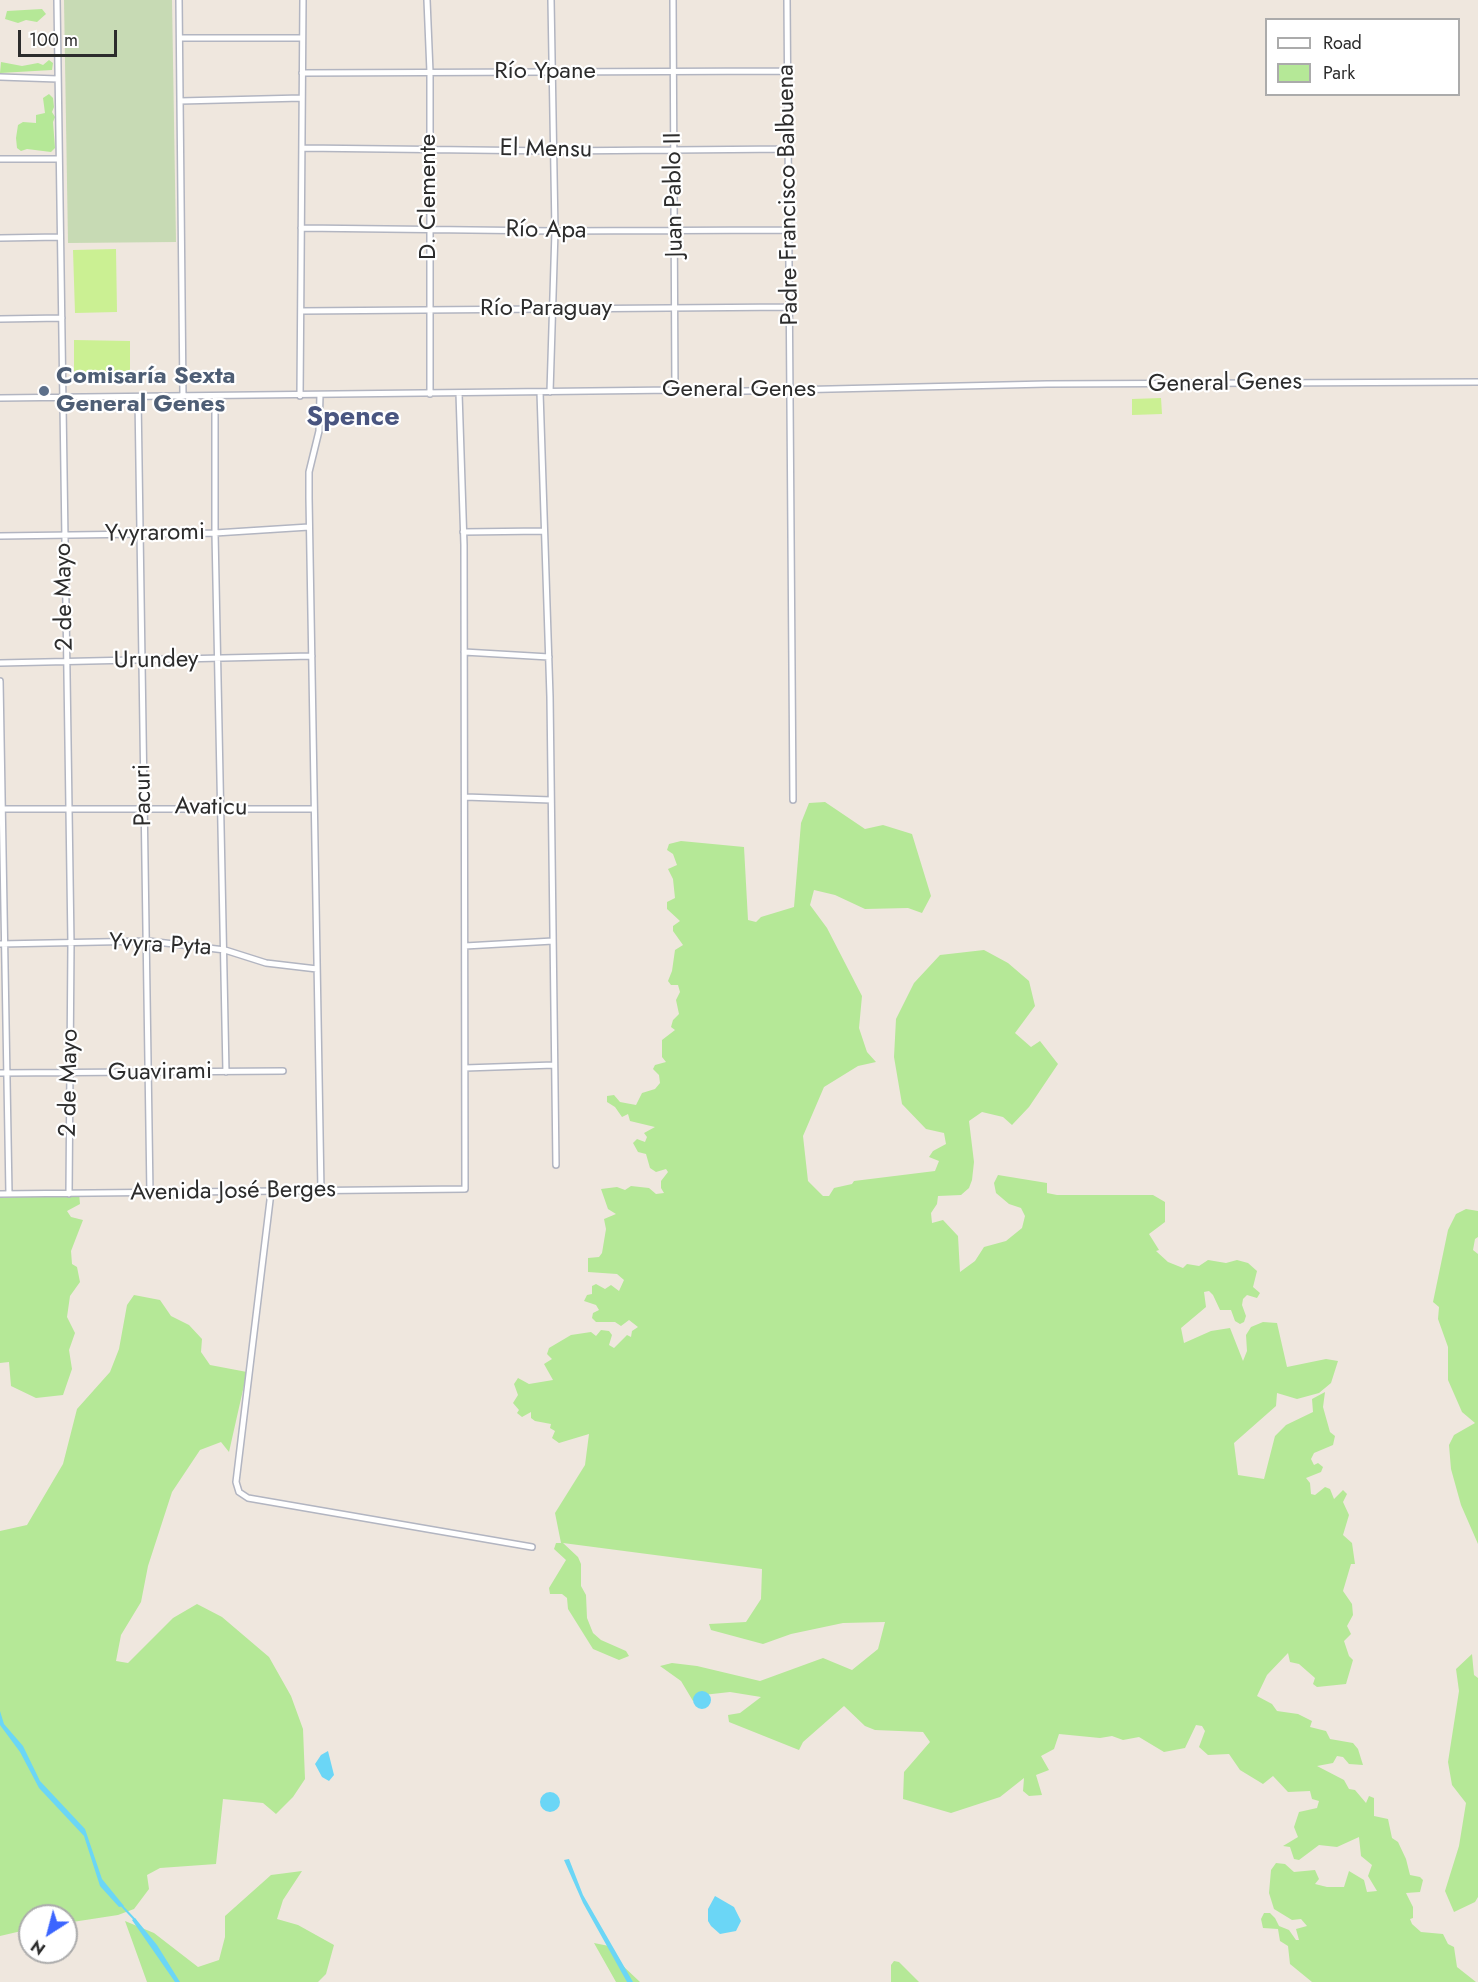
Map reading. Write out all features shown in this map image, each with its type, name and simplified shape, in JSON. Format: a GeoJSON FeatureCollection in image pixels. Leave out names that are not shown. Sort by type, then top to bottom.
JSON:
{"type":"FeatureCollection","features":[{"type":"Feature","properties":{"kind":"street","name":"2 de Mayo"},"geometry":{"type":"LineString","coordinates":[[57,0],[61,397],[71,943],[69,1194]]}},
{"type":"Feature","properties":{"kind":"street"},"geometry":{"type":"LineString","coordinates":[[179,0],[183,396]]}},
{"type":"Feature","properties":{"kind":"street"},"geometry":{"type":"LineString","coordinates":[[300,396],[303,0]]}},
{"type":"Feature","properties":{"kind":"street","name":"D. Clemente"},"geometry":{"type":"LineString","coordinates":[[427,0],[430,72],[430,394]]}},
{"type":"Feature","properties":{"kind":"street"},"geometry":{"type":"LineString","coordinates":[[550,392],[555,231],[551,0]]}},
{"type":"Feature","properties":{"kind":"street","name":"Juan Pablo II"},"geometry":{"type":"LineString","coordinates":[[673,0],[675,390]]}},
{"type":"Feature","properties":{"kind":"street","name":"Padre Francisco Balbuena"},"geometry":{"type":"LineString","coordinates":[[786,0],[790,230],[793,800]]}},
{"type":"Feature","properties":{"kind":"street"},"geometry":{"type":"LineString","coordinates":[[180,38],[302,38]]}},
{"type":"Feature","properties":{"kind":"street","name":"Río Ypane"},"geometry":{"type":"LineString","coordinates":[[302,73],[788,71]]}},
{"type":"Feature","properties":{"kind":"street"},"geometry":{"type":"LineString","coordinates":[[0,77],[58,79]]}},
{"type":"Feature","properties":{"kind":"street"},"geometry":{"type":"LineString","coordinates":[[180,101],[302,98]]}},
{"type":"Feature","properties":{"kind":"street","name":"El Mensu"},"geometry":{"type":"LineString","coordinates":[[302,148],[555,151],[789,148]]}},
{"type":"Feature","properties":{"kind":"street"},"geometry":{"type":"LineString","coordinates":[[0,159],[59,159]]}},
{"type":"Feature","properties":{"kind":"street","name":"Río Apa"},"geometry":{"type":"LineString","coordinates":[[301,228],[555,231],[790,230]]}},
{"type":"Feature","properties":{"kind":"street"},"geometry":{"type":"LineString","coordinates":[[0,238],[60,237]]}},
{"type":"Feature","properties":{"kind":"street","name":"Río Paraguay"},"geometry":{"type":"LineString","coordinates":[[301,311],[790,307]]}},
{"type":"Feature","properties":{"kind":"street"},"geometry":{"type":"LineString","coordinates":[[0,319],[62,318]]}},
{"type":"Feature","properties":{"kind":"street","name":"General Genes"},"geometry":{"type":"LineString","coordinates":[[0,398],[790,390],[1047,384],[1478,382]]}},
{"type":"Feature","properties":{"kind":"street"},"geometry":{"type":"LineString","coordinates":[[540,392],[549,657],[556,1165]]}},
{"type":"Feature","properties":{"kind":"street"},"geometry":{"type":"LineString","coordinates":[[459,393],[463,532],[465,1068],[554,1065]]}},
{"type":"Feature","properties":{"kind":"street"},"geometry":{"type":"LineString","coordinates":[[320,395],[319,431],[309,472],[309,527],[321,1191]]}},
{"type":"Feature","properties":{"kind":"street","name":"Pacuri"},"geometry":{"type":"LineString","coordinates":[[138,396],[141,661],[148,941],[150,1194]]}},
{"type":"Feature","properties":{"kind":"street"},"geometry":{"type":"LineString","coordinates":[[215,396],[215,533],[226,1072]]}},
{"type":"Feature","properties":{"kind":"street","name":"Yvyraromi"},"geometry":{"type":"LineString","coordinates":[[0,536],[215,533],[309,527]]}},
{"type":"Feature","properties":{"kind":"street"},"geometry":{"type":"LineString","coordinates":[[463,532],[544,531]]}},
{"type":"Feature","properties":{"kind":"street"},"geometry":{"type":"LineString","coordinates":[[464,652],[549,657]]}},
{"type":"Feature","properties":{"kind":"street","name":"Urundey"},"geometry":{"type":"LineString","coordinates":[[0,663],[218,660],[312,656]]}},
{"type":"Feature","properties":{"kind":"street"},"geometry":{"type":"LineString","coordinates":[[0,681],[2,944],[8,1073],[9,1194]]}},
{"type":"Feature","properties":{"kind":"street"},"geometry":{"type":"LineString","coordinates":[[465,797],[551,800]]}},
{"type":"Feature","properties":{"kind":"street","name":"Avaticu"},"geometry":{"type":"LineString","coordinates":[[1,809],[144,807],[314,809]]}},
{"type":"Feature","properties":{"kind":"street","name":"Yvyra Pyta"},"geometry":{"type":"LineString","coordinates":[[2,944],[148,941],[225,950],[266,963],[317,969]]}},
{"type":"Feature","properties":{"kind":"street"},"geometry":{"type":"LineString","coordinates":[[465,946],[553,941]]}},
{"type":"Feature","properties":{"kind":"street","name":"Avenida José Berges"},"geometry":{"type":"LineString","coordinates":[[0,1194],[150,1194],[465,1188],[465,1068]]}},
{"type":"Feature","properties":{"kind":"street","name":"Guavirami"},"geometry":{"type":"LineString","coordinates":[[0,1073],[149,1074],[283,1071]]}},
{"type":"Feature","properties":{"kind":"street"},"geometry":{"type":"LineString","coordinates":[[271,1192],[236,1482],[239,1492],[248,1498],[532,1547]]}},
{"type":"Feature","properties":{"kind":"green space"},"geometry":{"type":"Polygon","coordinates":[[[64,0],[172,0],[176,242],[68,243],[64,0]]]}},
{"type":"Feature","properties":{"kind":"green space"},"geometry":{"type":"Polygon","coordinates":[[[42,9],[46,14],[37,22],[26,20],[18,23],[5,19],[7,11],[42,9]]]}},
{"type":"Feature","properties":{"kind":"green space"},"geometry":{"type":"Polygon","coordinates":[[[49,60],[53,63],[52,70],[0,73],[1,62],[22,66],[38,63],[43,65],[49,60]]]}},
{"type":"Feature","properties":{"kind":"green space"},"geometry":{"type":"Polygon","coordinates":[[[49,94],[53,98],[54,107],[52,112],[55,117],[53,122],[55,148],[51,152],[27,149],[21,151],[17,148],[18,125],[23,122],[36,123],[36,115],[45,113],[43,98],[49,94]]]}},
{"type":"Feature","properties":{"kind":"green space"},"geometry":{"type":"Polygon","coordinates":[[[116,249],[117,312],[75,313],[73,250],[116,249]]]}},
{"type":"Feature","properties":{"kind":"green space"},"geometry":{"type":"Polygon","coordinates":[[[74,340],[130,341],[130,380],[74,379],[74,340]]]}},
{"type":"Feature","properties":{"kind":"green space"},"geometry":{"type":"Polygon","coordinates":[[[1161,398],[1162,414],[1132,415],[1132,399],[1161,398]]]}},
{"type":"Feature","properties":{"kind":"green space"},"geometry":{"type":"Polygon","coordinates":[[[825,802],[865,829],[883,825],[912,834],[931,896],[922,913],[908,908],[865,909],[835,895],[814,890],[810,905],[827,928],[862,996],[859,1028],[867,1052],[876,1062],[858,1066],[824,1087],[803,1136],[808,1181],[823,1196],[829,1196],[834,1188],[852,1184],[854,1181],[935,1171],[939,1161],[929,1157],[933,1151],[946,1144],[944,1133],[926,1129],[902,1104],[894,1057],[896,1019],[914,983],[940,955],[984,950],[1008,963],[1029,981],[1035,1006],[1015,1033],[1031,1047],[1040,1041],[1058,1064],[1029,1107],[1012,1125],[1003,1117],[982,1112],[969,1121],[974,1162],[972,1180],[969,1188],[961,1195],[938,1196],[937,1204],[931,1213],[932,1223],[943,1220],[958,1236],[960,1272],[975,1261],[984,1247],[1006,1241],[1022,1228],[1025,1216],[1021,1208],[1009,1204],[996,1193],[994,1183],[998,1175],[1047,1183],[1047,1193],[1057,1195],[1153,1195],[1165,1202],[1165,1222],[1149,1234],[1159,1250],[1156,1251],[1168,1262],[1183,1268],[1187,1264],[1199,1266],[1208,1260],[1226,1263],[1237,1260],[1248,1263],[1257,1271],[1253,1287],[1260,1293],[1257,1298],[1247,1295],[1243,1299],[1242,1305],[1246,1316],[1244,1322],[1240,1324],[1235,1321],[1231,1310],[1220,1310],[1213,1295],[1209,1291],[1204,1292],[1206,1307],[1181,1328],[1184,1343],[1211,1331],[1230,1328],[1243,1361],[1247,1351],[1246,1335],[1251,1327],[1263,1322],[1277,1323],[1287,1367],[1326,1359],[1338,1361],[1331,1383],[1319,1393],[1297,1399],[1277,1393],[1276,1406],[1234,1443],[1238,1475],[1264,1479],[1275,1436],[1286,1425],[1313,1412],[1312,1399],[1325,1392],[1323,1407],[1330,1432],[1335,1436],[1333,1445],[1314,1453],[1311,1459],[1314,1465],[1318,1463],[1323,1467],[1321,1472],[1306,1478],[1310,1483],[1311,1494],[1315,1495],[1325,1487],[1330,1489],[1334,1499],[1343,1490],[1347,1494],[1343,1502],[1349,1515],[1343,1535],[1352,1543],[1355,1564],[1351,1564],[1343,1591],[1352,1604],[1353,1615],[1347,1626],[1351,1634],[1344,1641],[1349,1656],[1353,1660],[1346,1684],[1317,1687],[1313,1684],[1315,1678],[1299,1664],[1290,1662],[1288,1653],[1267,1675],[1257,1696],[1272,1704],[1277,1711],[1298,1714],[1312,1721],[1310,1727],[1326,1731],[1330,1739],[1353,1743],[1358,1749],[1363,1765],[1349,1764],[1343,1757],[1337,1756],[1333,1763],[1317,1766],[1344,1780],[1349,1789],[1355,1790],[1366,1803],[1369,1796],[1374,1798],[1374,1816],[1388,1819],[1392,1838],[1398,1842],[1410,1875],[1423,1880],[1420,1892],[1406,1893],[1413,1907],[1413,1918],[1410,1919],[1412,1924],[1421,1932],[1443,1934],[1448,1944],[1454,1947],[1457,1967],[1476,1982],[1312,1982],[1290,1964],[1288,1946],[1280,1941],[1278,1929],[1263,1928],[1261,1919],[1264,1913],[1270,1913],[1279,1926],[1289,1930],[1296,1940],[1299,1940],[1296,1929],[1307,1926],[1301,1919],[1292,1920],[1274,1909],[1269,1893],[1271,1870],[1276,1863],[1285,1864],[1294,1872],[1315,1870],[1319,1879],[1315,1884],[1327,1887],[1344,1887],[1349,1871],[1364,1880],[1367,1892],[1377,1891],[1368,1876],[1372,1865],[1361,1856],[1359,1837],[1337,1847],[1319,1845],[1299,1860],[1294,1859],[1290,1847],[1283,1846],[1298,1837],[1294,1827],[1299,1812],[1317,1808],[1319,1801],[1312,1799],[1310,1791],[1288,1792],[1273,1776],[1263,1784],[1240,1770],[1229,1754],[1208,1755],[1199,1747],[1205,1731],[1202,1726],[1196,1725],[1185,1748],[1164,1752],[1139,1737],[1123,1740],[1112,1736],[1100,1738],[1059,1734],[1054,1749],[1041,1756],[1049,1770],[1036,1775],[1042,1795],[1029,1796],[1023,1791],[1024,1778],[1000,1797],[951,1813],[903,1799],[904,1772],[930,1742],[923,1732],[875,1730],[865,1726],[844,1706],[803,1742],[799,1750],[729,1722],[728,1715],[740,1713],[761,1697],[730,1692],[703,1695],[693,1701],[681,1681],[660,1666],[672,1663],[697,1666],[760,1681],[823,1658],[852,1670],[878,1649],[885,1622],[843,1623],[791,1634],[763,1644],[711,1630],[709,1624],[746,1622],[761,1599],[762,1569],[563,1543],[578,1557],[581,1564],[581,1586],[586,1595],[587,1618],[593,1633],[601,1640],[626,1651],[629,1656],[619,1660],[593,1649],[568,1609],[567,1598],[562,1594],[550,1594],[549,1588],[566,1560],[554,1549],[556,1543],[561,1543],[555,1513],[585,1465],[589,1434],[559,1443],[552,1438],[555,1431],[550,1428],[551,1424],[535,1421],[531,1418],[531,1412],[522,1417],[517,1413],[519,1410],[513,1403],[518,1395],[514,1384],[518,1378],[529,1384],[553,1380],[544,1364],[552,1359],[547,1354],[549,1348],[571,1335],[591,1332],[596,1336],[601,1330],[609,1331],[612,1335],[609,1345],[614,1348],[627,1335],[631,1337],[632,1331],[638,1327],[629,1320],[621,1326],[615,1322],[596,1322],[592,1318],[593,1313],[599,1310],[596,1305],[584,1301],[587,1295],[592,1294],[592,1286],[596,1284],[605,1289],[611,1285],[619,1291],[624,1280],[617,1274],[588,1272],[588,1258],[599,1257],[602,1253],[606,1229],[604,1219],[616,1214],[608,1209],[601,1189],[617,1187],[625,1190],[631,1186],[649,1188],[656,1194],[664,1193],[661,1181],[668,1172],[666,1169],[656,1172],[650,1168],[646,1154],[638,1152],[633,1143],[637,1139],[645,1142],[647,1137],[644,1133],[655,1127],[630,1121],[628,1114],[622,1117],[615,1107],[607,1102],[607,1096],[614,1095],[620,1102],[636,1105],[642,1093],[655,1089],[660,1083],[659,1075],[653,1069],[655,1065],[666,1062],[662,1057],[662,1040],[675,1030],[671,1027],[673,1020],[679,1014],[676,1000],[680,992],[678,985],[671,985],[668,981],[675,950],[683,945],[673,931],[673,926],[680,921],[667,909],[667,902],[675,898],[673,879],[668,869],[677,865],[673,854],[667,850],[669,844],[681,841],[744,847],[748,920],[756,922],[761,917],[794,907],[801,823],[809,803],[825,802]]]}},
{"type":"Feature","properties":{"kind":"green space"},"geometry":{"type":"Polygon","coordinates":[[[79,1193],[80,1204],[67,1211],[71,1217],[83,1220],[71,1251],[72,1264],[77,1267],[80,1282],[70,1296],[67,1317],[75,1333],[69,1350],[72,1369],[63,1395],[36,1398],[11,1386],[9,1362],[0,1363],[0,1198],[79,1193]]]}},
{"type":"Feature","properties":{"kind":"green space"},"geometry":{"type":"Polygon","coordinates":[[[1466,1209],[1478,1211],[1478,1237],[1475,1239],[1473,1250],[1478,1254],[1478,1544],[1461,1505],[1451,1469],[1449,1445],[1454,1435],[1475,1423],[1462,1412],[1448,1380],[1448,1347],[1438,1319],[1439,1307],[1433,1302],[1448,1230],[1456,1214],[1466,1209]]]}},
{"type":"Feature","properties":{"kind":"green space"},"geometry":{"type":"Polygon","coordinates":[[[134,1295],[160,1300],[171,1316],[189,1325],[202,1339],[201,1352],[210,1365],[247,1372],[229,1452],[221,1442],[200,1450],[172,1492],[148,1566],[141,1602],[121,1635],[116,1661],[128,1663],[173,1618],[197,1604],[222,1617],[269,1657],[291,1696],[303,1729],[305,1779],[293,1797],[276,1814],[263,1803],[223,1799],[216,1864],[160,1868],[147,1875],[149,1889],[134,1909],[118,1915],[78,1921],[78,1904],[18,1904],[18,1932],[0,1936],[0,1531],[27,1525],[63,1464],[77,1409],[110,1372],[119,1349],[127,1305],[134,1295]]]}},
{"type":"Feature","properties":{"kind":"green space"},"geometry":{"type":"Polygon","coordinates":[[[1472,1654],[1474,1675],[1478,1678],[1478,1897],[1475,1902],[1454,1912],[1445,1891],[1459,1846],[1466,1803],[1452,1785],[1448,1762],[1459,1691],[1456,1669],[1472,1654]]]}},
{"type":"Feature","properties":{"kind":"green space"},"geometry":{"type":"Polygon","coordinates":[[[302,1871],[283,1900],[277,1919],[298,1925],[334,1945],[326,1974],[318,1982],[147,1982],[125,1921],[154,1933],[198,1967],[219,1960],[225,1937],[225,1916],[271,1875],[302,1871]]]}},
{"type":"Feature","properties":{"kind":"green space"},"geometry":{"type":"Polygon","coordinates":[[[594,1943],[609,1946],[622,1965],[640,1982],[616,1982],[594,1943]]]}},
{"type":"Feature","properties":{"kind":"green space"},"geometry":{"type":"Polygon","coordinates":[[[894,1961],[899,1962],[919,1982],[891,1982],[891,1965],[894,1961]]]}},
{"type":"Feature","properties":{"kind":"water"},"geometry":{"type":"Polygon","coordinates":[[[698,1691],[706,1691],[711,1696],[709,1707],[698,1709],[693,1704],[693,1696],[698,1691]]]}},
{"type":"Feature","properties":{"kind":"water"},"geometry":{"type":"Polygon","coordinates":[[[0,1711],[4,1724],[23,1746],[40,1781],[85,1829],[102,1879],[124,1906],[119,1907],[100,1886],[84,1836],[39,1788],[20,1752],[0,1725],[0,1711]]]}},
{"type":"Feature","properties":{"kind":"water"},"geometry":{"type":"Polygon","coordinates":[[[328,1751],[334,1775],[329,1781],[322,1777],[315,1764],[321,1755],[328,1751]]]}},
{"type":"Feature","properties":{"kind":"water"},"geometry":{"type":"Polygon","coordinates":[[[546,1792],[554,1792],[560,1798],[560,1806],[554,1812],[546,1812],[540,1806],[540,1798],[546,1792]]]}},
{"type":"Feature","properties":{"kind":"water"},"geometry":{"type":"Polygon","coordinates":[[[569,1859],[583,1895],[633,1982],[627,1982],[583,1903],[564,1860],[569,1859]]]}},
{"type":"Feature","properties":{"kind":"water"},"geometry":{"type":"Polygon","coordinates":[[[715,1896],[734,1907],[741,1921],[736,1931],[720,1934],[708,1921],[708,1909],[715,1896]]]}},
{"type":"Feature","properties":{"kind":"water"},"geometry":{"type":"Polygon","coordinates":[[[135,1918],[157,1945],[180,1982],[175,1982],[132,1920],[135,1918]]]}},
{"type":"Feature","properties":{"kind":"waterway"},"geometry":{"type":"LineString","coordinates":[[121,1905],[136,1921]]}},
{"type":"Feature","properties":{"kind":"place","name":"Comisaría Sexta General Genes"},"geometry":{"type":"Point","coordinates":[44,391]}},
{"type":"Feature","properties":{"kind":"district","name":"Spence"},"geometry":{"type":"Point","coordinates":[353,418]}}]}
